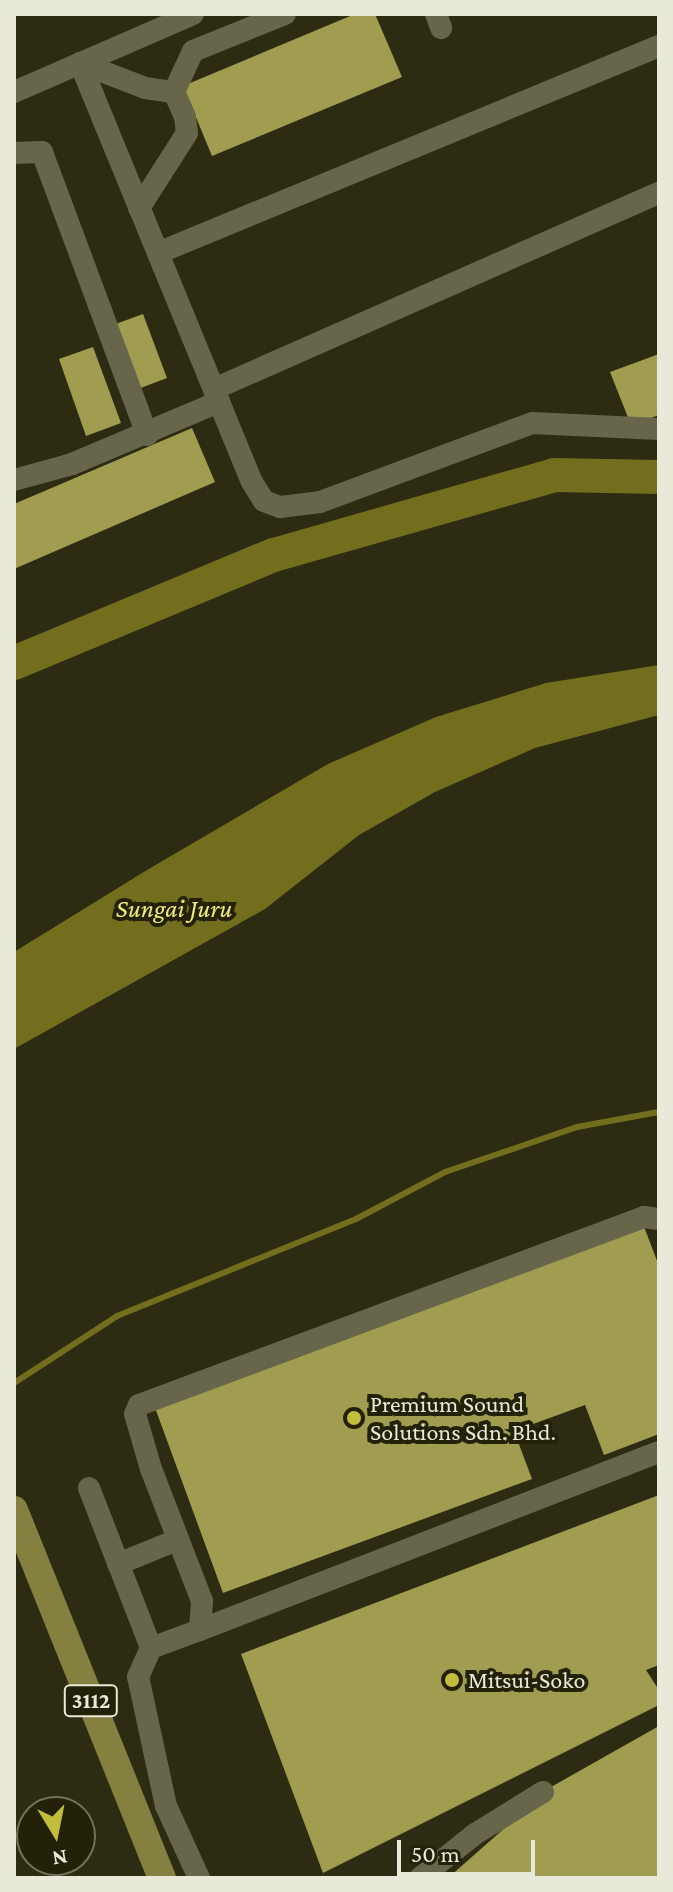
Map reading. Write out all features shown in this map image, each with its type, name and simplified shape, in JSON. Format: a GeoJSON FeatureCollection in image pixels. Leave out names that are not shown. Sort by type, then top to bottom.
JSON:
{"type":"FeatureCollection","features":[{"type":"Feature","properties":{"kind":"main road","name":"3112"},"geometry":{"type":"LineString","coordinates":[[17,1517],[162,1878]]}},
{"type":"Feature","properties":{"kind":"lane"},"geometry":{"type":"LineString","coordinates":[[14,92],[193,14]]}},
{"type":"Feature","properties":{"kind":"lane"},"geometry":{"type":"LineString","coordinates":[[139,208],[187,133],[174,92],[193,51],[285,14]]}},
{"type":"Feature","properties":{"kind":"lane"},"geometry":{"type":"LineString","coordinates":[[158,253],[659,46]]}},
{"type":"Feature","properties":{"kind":"lane"},"geometry":{"type":"LineString","coordinates":[[80,63],[145,88],[174,92]]}},
{"type":"Feature","properties":{"kind":"lane"},"geometry":{"type":"LineString","coordinates":[[80,63],[252,482],[264,501],[280,507],[320,502],[532,423],[659,429]]}},
{"type":"Feature","properties":{"kind":"lane"},"geometry":{"type":"LineString","coordinates":[[14,153],[42,152],[147,435]]}},
{"type":"Feature","properties":{"kind":"lane"},"geometry":{"type":"LineString","coordinates":[[14,480],[147,435],[216,396],[659,193]]}},
{"type":"Feature","properties":{"kind":"lane"},"geometry":{"type":"LineString","coordinates":[[200,1630],[202,1601],[177,1540],[135,1414],[151,1397],[644,1217],[659,1219]]}},
{"type":"Feature","properties":{"kind":"lane"},"geometry":{"type":"LineString","coordinates":[[151,1648],[659,1452]]}},
{"type":"Feature","properties":{"kind":"lane"},"geometry":{"type":"LineString","coordinates":[[89,1488],[151,1648],[138,1677],[142,1706],[166,1806],[199,1878]]}},
{"type":"Feature","properties":{"kind":"lane"},"geometry":{"type":"LineString","coordinates":[[118,1564],[177,1540]]}},
{"type":"Feature","properties":{"kind":"lane"},"geometry":{"type":"LineString","coordinates":[[420,1878],[475,1834],[543,1792]]}},
{"type":"Feature","properties":{"kind":"water","name":"Sungai Juru"},"geometry":{"type":"Polygon","coordinates":[[[659,665],[659,715],[535,748],[435,792],[359,835],[265,909],[14,1049],[14,952],[147,870],[328,764],[436,717],[546,683],[659,665]]]}},
{"type":"Feature","properties":{"kind":"building"},"geometry":{"type":"Polygon","coordinates":[[[355,14],[375,14],[402,77],[212,156],[183,86],[355,14]]]}},
{"type":"Feature","properties":{"kind":"building"},"geometry":{"type":"Polygon","coordinates":[[[143,314],[167,378],[138,389],[113,325],[143,314]]]}},
{"type":"Feature","properties":{"kind":"building"},"geometry":{"type":"Polygon","coordinates":[[[93,347],[121,423],[86,436],[59,359],[93,347]]]}},
{"type":"Feature","properties":{"kind":"building"},"geometry":{"type":"Polygon","coordinates":[[[659,354],[659,415],[631,425],[610,372],[659,354]]]}},
{"type":"Feature","properties":{"kind":"building"},"geometry":{"type":"Polygon","coordinates":[[[192,428],[215,482],[14,569],[14,504],[192,428]]]}},
{"type":"Feature","properties":{"kind":"building","name":"Premium Sound Solutions Sdn. Bhd."},"geometry":{"type":"Polygon","coordinates":[[[643,1224],[659,1266],[659,1434],[604,1455],[585,1405],[514,1431],[532,1479],[223,1593],[154,1405],[643,1224]]]}},
{"type":"Feature","properties":{"kind":"building","name":"Mitsui-Soko"},"geometry":{"type":"Polygon","coordinates":[[[659,1495],[659,1665],[646,1670],[659,1690],[659,1705],[323,1873],[241,1654],[659,1495]]]}},
{"type":"Feature","properties":{"kind":"building"},"geometry":{"type":"Polygon","coordinates":[[[659,1726],[659,1878],[448,1878],[551,1787],[659,1726]]]}},
{"type":"Feature","properties":{"kind":"waterway"},"geometry":{"type":"LineString","coordinates":[[14,663],[274,555],[554,475],[659,477]]}},
{"type":"Feature","properties":{"kind":"waterway"},"geometry":{"type":"LineString","coordinates":[[14,1383],[117,1316],[356,1219],[445,1172],[577,1127],[659,1112]]}},
{"type":"Feature","properties":{"kind":"place","name":"Premium Sound Solutions Sdn. Bhd."},"geometry":{"type":"Point","coordinates":[354,1418]}},
{"type":"Feature","properties":{"kind":"place","name":"Mitsui-Soko"},"geometry":{"type":"Point","coordinates":[452,1680]}}]}
